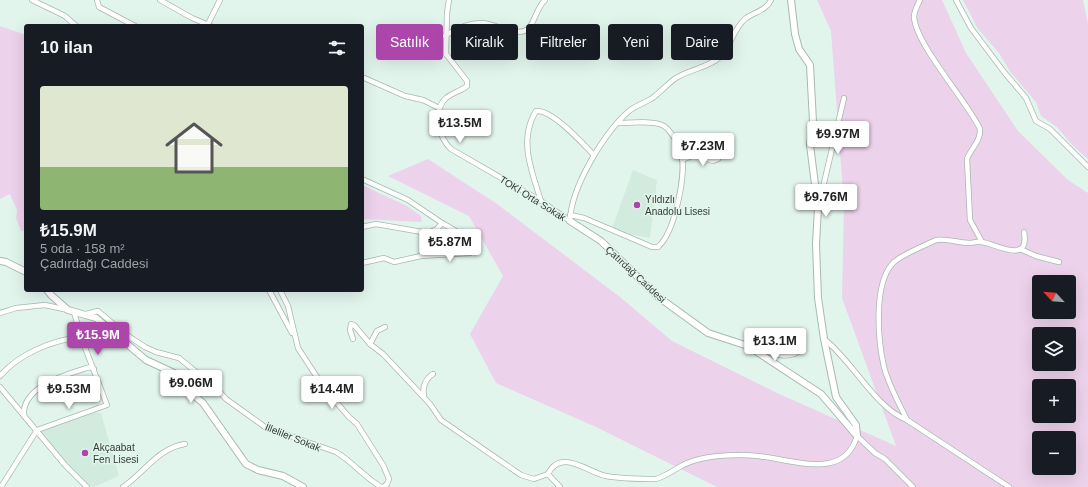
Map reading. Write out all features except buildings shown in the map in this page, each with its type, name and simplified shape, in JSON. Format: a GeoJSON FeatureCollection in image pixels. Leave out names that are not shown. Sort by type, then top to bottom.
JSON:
{"type":"FeatureCollection","features":[{"type":"Feature","properties":{"kind":"street"},"geometry":{"type":"LineString","coordinates":[[32,0],[65,16],[74,24]]}},
{"type":"Feature","properties":{"kind":"street"},"geometry":{"type":"LineString","coordinates":[[96,0],[99,7],[131,24]]}},
{"type":"Feature","properties":{"kind":"street"},"geometry":{"type":"LineString","coordinates":[[160,0],[207,24]]}},
{"type":"Feature","properties":{"kind":"street"},"geometry":{"type":"LineString","coordinates":[[209,24],[220,0]]}},
{"type":"Feature","properties":{"kind":"street"},"geometry":{"type":"LineString","coordinates":[[364,78],[405,96],[423,100],[439,108],[444,100],[451,94],[467,86],[467,81],[446,54],[449,0]]}},
{"type":"Feature","properties":{"kind":"street"},"geometry":{"type":"LineString","coordinates":[[446,36],[461,27],[479,23],[485,23],[513,31],[525,31],[530,28],[536,11],[545,0]]}},
{"type":"Feature","properties":{"kind":"street","name":"TOKİ Orta Sokak"},"geometry":{"type":"LineString","coordinates":[[439,108],[438,122],[446,144],[451,149],[570,218],[574,195],[594,155],[601,143],[618,123],[630,110],[651,99],[676,78],[708,65],[721,57],[739,25],[745,19],[768,6],[771,0]]}},
{"type":"Feature","properties":{"kind":"street"},"geometry":{"type":"LineString","coordinates":[[791,0],[795,34],[799,49],[810,65],[814,122],[810,145],[818,208]]}},
{"type":"Feature","properties":{"kind":"street"},"geometry":{"type":"LineString","coordinates":[[920,0],[915,11],[916,25],[927,48],[980,130],[979,138],[969,153],[968,159],[970,220],[982,242]]}},
{"type":"Feature","properties":{"kind":"street"},"geometry":{"type":"LineString","coordinates":[[956,0],[971,28],[1004,72],[1026,98],[1036,121],[1050,129],[1088,167]]}},
{"type":"Feature","properties":{"kind":"street"},"geometry":{"type":"LineString","coordinates":[[840,465],[854,451],[857,436],[856,425],[836,397],[824,339],[818,298],[816,244],[818,208],[844,98]]}},
{"type":"Feature","properties":{"kind":"street"},"geometry":{"type":"LineString","coordinates":[[541,201],[526,152],[531,119],[536,111],[541,110],[562,124],[594,155]]}},
{"type":"Feature","properties":{"kind":"street"},"geometry":{"type":"LineString","coordinates":[[570,218],[584,218],[652,247],[658,247],[668,236],[682,179],[681,150],[664,126],[655,123],[618,123]]}},
{"type":"Feature","properties":{"kind":"street"},"geometry":{"type":"LineString","coordinates":[[682,160],[694,155],[713,161],[718,159]]}},
{"type":"Feature","properties":{"kind":"street"},"geometry":{"type":"LineString","coordinates":[[364,180],[408,200],[455,231],[470,242],[473,247],[470,253],[421,256],[394,262],[384,258],[364,263]]}},
{"type":"Feature","properties":{"kind":"street","name":"Çatırdağ Caddesi"},"geometry":{"type":"LineString","coordinates":[[570,218],[601,241],[657,296],[708,333],[748,346],[821,394],[857,436]]}},
{"type":"Feature","properties":{"kind":"street"},"geometry":{"type":"LineString","coordinates":[[364,227],[376,224],[428,233],[436,229],[442,223]]}},
{"type":"Feature","properties":{"kind":"street"},"geometry":{"type":"LineString","coordinates":[[1020,249],[1025,238],[1024,232]]}},
{"type":"Feature","properties":{"kind":"street"},"geometry":{"type":"LineString","coordinates":[[907,420],[888,380],[884,366],[880,330],[880,293],[883,281],[894,263],[942,238],[970,243],[982,242],[1009,251],[1020,249],[1048,260],[1059,262]]}},
{"type":"Feature","properties":{"kind":"street"},"geometry":{"type":"LineString","coordinates":[[0,261],[24,271]]}},
{"type":"Feature","properties":{"kind":"street"},"geometry":{"type":"LineString","coordinates":[[2,487],[37,430],[108,405],[71,311],[55,300],[49,292]]}},
{"type":"Feature","properties":{"kind":"street"},"geometry":{"type":"LineString","coordinates":[[271,292],[294,336]]}},
{"type":"Feature","properties":{"kind":"street","name":"İlleliler Sokak"},"geometry":{"type":"LineString","coordinates":[[86,314],[89,312],[98,311],[125,334],[145,347],[156,352],[179,358],[218,389],[226,398],[265,427],[336,452],[346,458],[364,475],[382,487],[387,484],[389,479],[380,460],[357,424],[340,408],[317,378],[298,348],[288,306],[281,292]]}},
{"type":"Feature","properties":{"kind":"street"},"geometry":{"type":"LineString","coordinates":[[0,314],[16,308],[45,305],[86,314],[96,318],[146,360],[174,373],[184,387],[203,403],[246,464],[258,470],[283,476],[303,487]]}},
{"type":"Feature","properties":{"kind":"street"},"geometry":{"type":"LineString","coordinates":[[353,339],[350,330],[351,324],[354,325],[370,344],[383,354],[424,398],[441,420],[521,475],[534,479],[548,474],[552,467],[556,464],[566,462],[580,464],[608,476],[656,479],[663,477],[690,462],[742,455],[755,456],[801,469],[828,469]]}},
{"type":"Feature","properties":{"kind":"street"},"geometry":{"type":"LineString","coordinates":[[370,344],[377,331],[385,327]]}},
{"type":"Feature","properties":{"kind":"street"},"geometry":{"type":"LineString","coordinates":[[0,376],[27,354],[70,338],[81,337]]}},
{"type":"Feature","properties":{"kind":"street"},"geometry":{"type":"LineString","coordinates":[[824,339],[835,348],[866,387],[899,417],[907,420],[1009,487]]}},
{"type":"Feature","properties":{"kind":"street"},"geometry":{"type":"LineString","coordinates":[[748,346],[770,353],[788,356],[794,355],[799,351]]}},
{"type":"Feature","properties":{"kind":"street"},"geometry":{"type":"LineString","coordinates":[[24,416],[26,402],[37,390],[58,377],[90,367],[94,369]]}},
{"type":"Feature","properties":{"kind":"street"},"geometry":{"type":"LineString","coordinates":[[424,398],[424,386],[428,378],[433,374]]}},
{"type":"Feature","properties":{"kind":"street"},"geometry":{"type":"LineString","coordinates":[[0,387],[65,464],[87,487]]}},
{"type":"Feature","properties":{"kind":"street"},"geometry":{"type":"LineString","coordinates":[[857,436],[875,454],[885,459],[913,487]]}},
{"type":"Feature","properties":{"kind":"street"},"geometry":{"type":"LineString","coordinates":[[123,487],[164,452],[174,446],[184,444]]}},
{"type":"Feature","properties":{"kind":"street"},"geometry":{"type":"LineString","coordinates":[[548,474],[560,487]]}},
{"type":"Feature","properties":{"kind":"shaded area"},"geometry":{"type":"Polygon","coordinates":[[[817,0],[942,0],[966,53],[1018,131],[1068,180],[1088,193],[1088,487],[717,487],[596,427],[496,383],[470,334],[503,276],[469,216],[388,176],[428,159],[497,204],[620,297],[672,341],[777,393],[896,446],[842,298],[844,205],[831,31],[817,0]]]}},
{"type":"Feature","properties":{"kind":"shaded area"},"geometry":{"type":"Polygon","coordinates":[[[963,0],[1083,0],[1088,24],[1088,159],[1072,145],[1057,127],[1041,116],[1036,102],[1011,73],[999,53],[978,29],[963,0]]]}},
{"type":"Feature","properties":{"kind":"shaded area"},"geometry":{"type":"Polygon","coordinates":[[[0,26],[24,34],[24,230],[21,231],[16,218],[17,210],[10,194],[0,199],[0,26]]]}},
{"type":"Feature","properties":{"kind":"shaded area","name":"Yıldızlı Anadolu Lisesi"},"geometry":{"type":"Polygon","coordinates":[[[633,170],[657,180],[650,238],[611,231],[633,170]]]}},
{"type":"Feature","properties":{"kind":"shaded area"},"geometry":{"type":"Polygon","coordinates":[[[364,186],[407,206],[421,216],[422,222],[364,219],[364,186]]]}},
{"type":"Feature","properties":{"kind":"shaded area","name":"Akçaabat Fen Lisesi"},"geometry":{"type":"Polygon","coordinates":[[[89,412],[101,413],[119,476],[94,487],[89,487],[76,476],[40,431],[89,412]]]}},
{"type":"Feature","properties":{"kind":"place","name":"Yıldızlı Anadolu Lisesi"},"geometry":{"type":"Point","coordinates":[637,205]}},
{"type":"Feature","properties":{"kind":"place","name":"Akçaabat Fen Lisesi"},"geometry":{"type":"Point","coordinates":[85,453]}}]}
